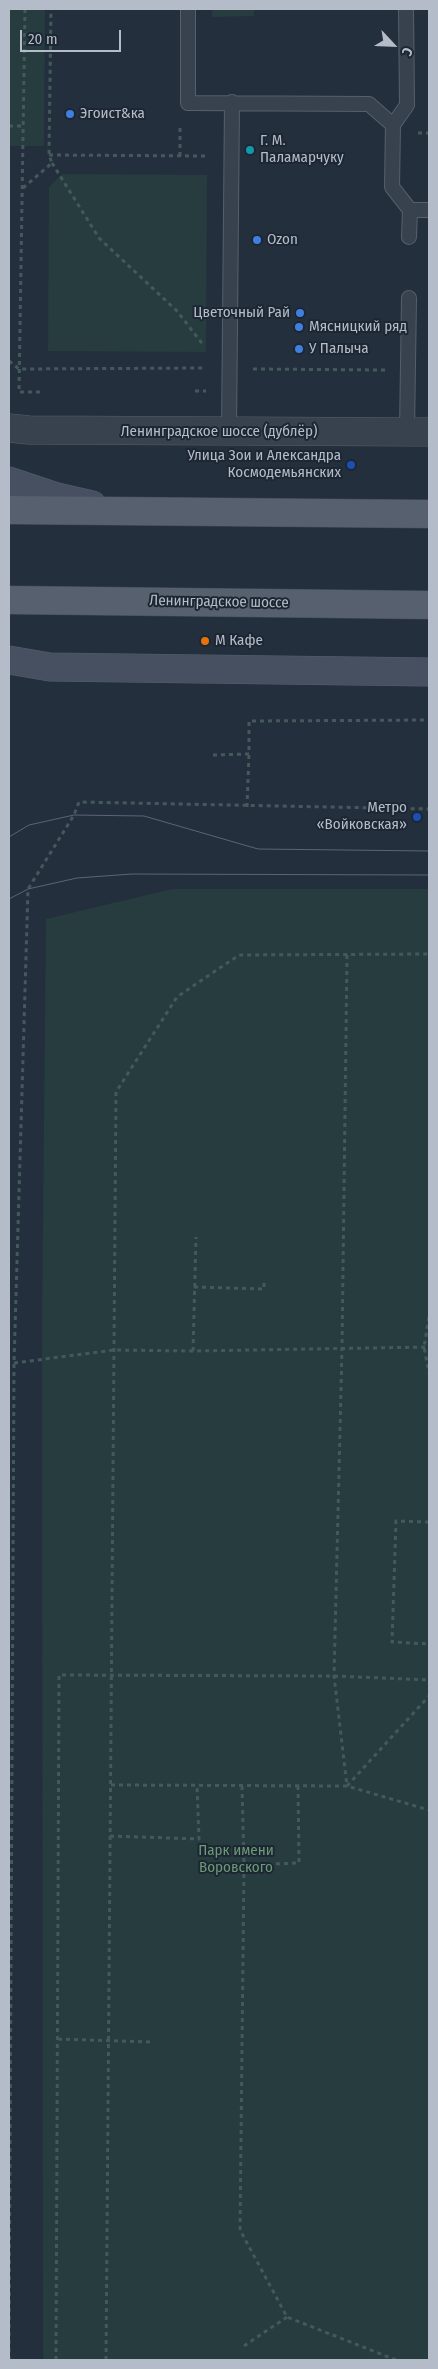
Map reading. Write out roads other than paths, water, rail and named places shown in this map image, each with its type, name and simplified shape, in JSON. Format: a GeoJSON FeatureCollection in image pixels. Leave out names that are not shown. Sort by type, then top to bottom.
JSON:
{"type":"FeatureCollection","features":[{"type":"Feature","properties":{"kind":"main road"},"geometry":{"type":"LineString","coordinates":[[9,481],[58,498],[116,511]]}},
{"type":"Feature","properties":{"kind":"main road"},"geometry":{"type":"LineString","coordinates":[[9,510],[429,514]]}},
{"type":"Feature","properties":{"kind":"main road","name":"Ленинградское шоссе"},"geometry":{"type":"LineString","coordinates":[[9,600],[429,605]]}},
{"type":"Feature","properties":{"kind":"main road"},"geometry":{"type":"LineString","coordinates":[[9,660],[50,667],[429,672]]}},
{"type":"Feature","properties":{"kind":"main road"},"geometry":{"type":"LineString","coordinates":[[9,679],[50,667]]}},
{"type":"Feature","properties":{"kind":"street","name":"Ленинградское шоссе (дублёр)"},"geometry":{"type":"LineString","coordinates":[[9,428],[29,430],[228,432],[418,432]]}},
{"type":"Feature","properties":{"kind":"lane"},"geometry":{"type":"LineString","coordinates":[[188,9],[188,103],[369,104],[392,124]]}},
{"type":"Feature","properties":{"kind":"lane"},"geometry":{"type":"LineString","coordinates":[[406,9],[407,105],[392,124],[392,187],[410,210],[409,237]]}},
{"type":"Feature","properties":{"kind":"lane"},"geometry":{"type":"LineString","coordinates":[[228,432],[225,368],[232,102]]}},
{"type":"Feature","properties":{"kind":"lane"},"geometry":{"type":"LineString","coordinates":[[410,210],[429,210]]}},
{"type":"Feature","properties":{"kind":"lane"},"geometry":{"type":"LineString","coordinates":[[409,298],[408,370],[418,432]]}},
{"type":"Feature","properties":{"kind":"tram line"},"geometry":{"type":"LineString","coordinates":[[9,837],[29,825],[74,815],[144,816],[258,849],[429,851]]}},
{"type":"Feature","properties":{"kind":"tram line"},"geometry":{"type":"LineString","coordinates":[[9,899],[28,889],[77,878],[132,874],[429,875]]}},
{"type":"Feature","properties":{"kind":"place","name":"Эгоист&ка"},"geometry":{"type":"Point","coordinates":[70,114]}},
{"type":"Feature","properties":{"kind":"place","name":"Г. М. Паламарчуку"},"geometry":{"type":"Point","coordinates":[250,150]}},
{"type":"Feature","properties":{"kind":"place","name":"Ozon"},"geometry":{"type":"Point","coordinates":[257,240]}},
{"type":"Feature","properties":{"kind":"place","name":"Цветочный Рай"},"geometry":{"type":"Point","coordinates":[300,313]}},
{"type":"Feature","properties":{"kind":"place","name":"Мясницкий ряд"},"geometry":{"type":"Point","coordinates":[299,327]}},
{"type":"Feature","properties":{"kind":"place","name":"У Палыча"},"geometry":{"type":"Point","coordinates":[299,349]}},
{"type":"Feature","properties":{"kind":"place","name":"Улица Зои и Александра Космодемьянских"},"geometry":{"type":"Point","coordinates":[351,465]}},
{"type":"Feature","properties":{"kind":"place","name":"М Кафе"},"geometry":{"type":"Point","coordinates":[205,641]}},
{"type":"Feature","properties":{"kind":"place","name":"Метро «Войковская»"},"geometry":{"type":"Point","coordinates":[417,817]}},
{"type":"Feature","properties":{"kind":"park label","name":"Парк имени Воровского"},"geometry":{"type":"Point","coordinates":[236,1860]}}]}
